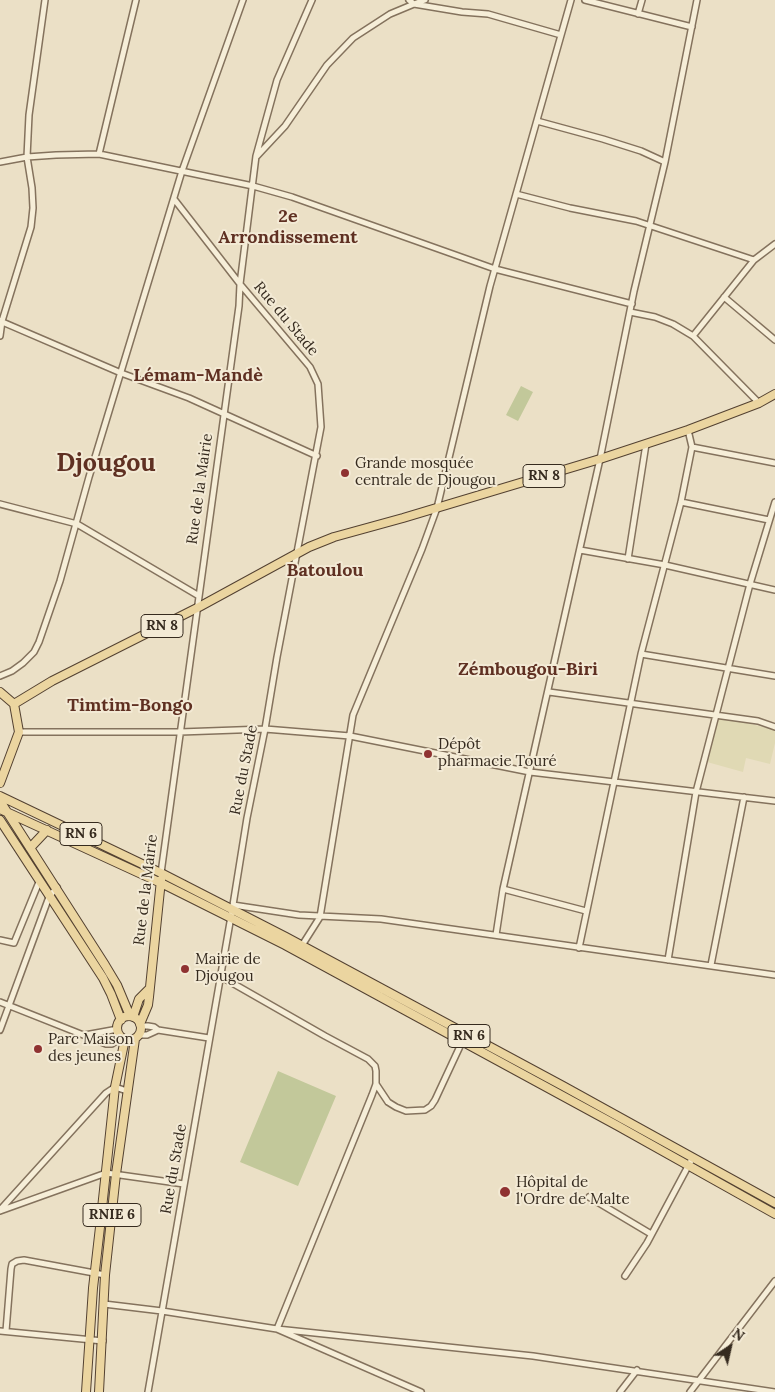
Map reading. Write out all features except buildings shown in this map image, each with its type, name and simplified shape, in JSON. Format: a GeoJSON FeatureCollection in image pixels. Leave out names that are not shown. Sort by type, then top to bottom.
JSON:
{"type":"FeatureCollection","features":[{"type":"Feature","properties":{"kind":"main road","name":"RN 8"},"geometry":{"type":"LineString","coordinates":[[14,704],[52,681],[334,537],[600,459],[688,430],[759,403],[775,394]]}},
{"type":"Feature","properties":{"kind":"main road"},"geometry":{"type":"LineString","coordinates":[[0,692],[14,704],[19,732],[0,783]]}},
{"type":"Feature","properties":{"kind":"main road","name":"RN 6"},"geometry":{"type":"LineString","coordinates":[[0,796],[233,907],[299,949],[462,1042],[618,1126],[775,1214]]}},
{"type":"Feature","properties":{"kind":"main road"},"geometry":{"type":"LineString","coordinates":[[0,801],[117,985],[132,1016],[141,1025],[137,1037],[124,1038],[118,1029],[121,1020],[107,986],[0,820]]}},
{"type":"Feature","properties":{"kind":"main road","name":"RN 6"},"geometry":{"type":"LineString","coordinates":[[4,810],[299,949],[693,1157],[775,1203]]}},
{"type":"Feature","properties":{"kind":"main road"},"geometry":{"type":"LineString","coordinates":[[30,848],[47,830]]}},
{"type":"Feature","properties":{"kind":"main road","name":"Rue de la Mairie"},"geometry":{"type":"LineString","coordinates":[[141,1025],[148,1006],[148,989],[162,883],[161,873]]}},
{"type":"Feature","properties":{"kind":"main road","name":"Rue de la Mairie"},"geometry":{"type":"LineString","coordinates":[[132,1016],[139,999],[148,989]]}},
{"type":"Feature","properties":{"kind":"main road"},"geometry":{"type":"LineString","coordinates":[[121,1020],[132,1016]]}},
{"type":"Feature","properties":{"kind":"main road","name":"RNIE 6"},"geometry":{"type":"LineString","coordinates":[[100,1392],[105,1275],[127,1091],[137,1037]]}},
{"type":"Feature","properties":{"kind":"main road","name":"RNIE 6"},"geometry":{"type":"LineString","coordinates":[[86,1392],[95,1273],[116,1087],[124,1038]]}},
{"type":"Feature","properties":{"kind":"street"},"geometry":{"type":"LineString","coordinates":[[0,336],[1,321],[31,227],[33,208],[32,188],[27,157],[29,115],[45,0]]}},
{"type":"Feature","properties":{"kind":"street"},"geometry":{"type":"LineString","coordinates":[[99,154],[136,0]]}},
{"type":"Feature","properties":{"kind":"street"},"geometry":{"type":"LineString","coordinates":[[0,676],[12,671],[23,663],[34,652],[39,642],[60,581],[89,477],[182,172],[243,0]]}},
{"type":"Feature","properties":{"kind":"street","name":"Rue de la Mairie"},"geometry":{"type":"LineString","coordinates":[[161,873],[239,306],[256,156],[277,80],[312,0]]}},
{"type":"Feature","properties":{"kind":"street"},"geometry":{"type":"LineString","coordinates":[[409,0],[414,4],[488,14],[561,35]]}},
{"type":"Feature","properties":{"kind":"street"},"geometry":{"type":"LineString","coordinates":[[256,156],[286,126],[328,65],[353,38],[390,14],[425,0]]}},
{"type":"Feature","properties":{"kind":"street"},"geometry":{"type":"LineString","coordinates":[[299,949],[320,917],[353,715],[437,508],[495,269],[571,0]]}},
{"type":"Feature","properties":{"kind":"street"},"geometry":{"type":"LineString","coordinates":[[585,0],[692,28]]}},
{"type":"Feature","properties":{"kind":"street"},"geometry":{"type":"LineString","coordinates":[[638,14],[642,0]]}},
{"type":"Feature","properties":{"kind":"street"},"geometry":{"type":"LineString","coordinates":[[496,935],[503,890],[549,692],[630,312],[665,162],[697,0]]}},
{"type":"Feature","properties":{"kind":"street"},"geometry":{"type":"LineString","coordinates":[[537,121],[641,151],[665,162]]}},
{"type":"Feature","properties":{"kind":"street"},"geometry":{"type":"LineString","coordinates":[[0,162],[27,157],[77,153],[99,154],[253,186],[292,197],[495,269],[632,304]]}},
{"type":"Feature","properties":{"kind":"street"},"geometry":{"type":"LineString","coordinates":[[516,194],[570,208],[636,221],[754,260]]}},
{"type":"Feature","properties":{"kind":"street","name":"Rue du Stade"},"geometry":{"type":"LineString","coordinates":[[148,1392],[247,818],[321,427],[318,384],[310,367],[240,284],[174,199]]}},
{"type":"Feature","properties":{"kind":"street"},"geometry":{"type":"LineString","coordinates":[[693,336],[754,260],[775,244]]}},
{"type":"Feature","properties":{"kind":"street"},"geometry":{"type":"LineString","coordinates":[[724,297],[775,340]]}},
{"type":"Feature","properties":{"kind":"street"},"geometry":{"type":"LineString","coordinates":[[630,312],[655,317],[673,324],[693,336],[759,403]]}},
{"type":"Feature","properties":{"kind":"street"},"geometry":{"type":"LineString","coordinates":[[1,321],[121,373],[189,398],[317,456]]}},
{"type":"Feature","properties":{"kind":"street"},"geometry":{"type":"LineString","coordinates":[[579,948],[641,654],[681,502],[692,447],[688,430]]}},
{"type":"Feature","properties":{"kind":"street"},"geometry":{"type":"LineString","coordinates":[[628,559],[646,444]]}},
{"type":"Feature","properties":{"kind":"street"},"geometry":{"type":"LineString","coordinates":[[692,447],[775,463]]}},
{"type":"Feature","properties":{"kind":"street"},"geometry":{"type":"LineString","coordinates":[[681,502],[769,520]]}},
{"type":"Feature","properties":{"kind":"street"},"geometry":{"type":"LineString","coordinates":[[668,960],[696,792],[750,584],[775,502]]}},
{"type":"Feature","properties":{"kind":"street"},"geometry":{"type":"LineString","coordinates":[[0,504],[77,524],[198,596]]}},
{"type":"Feature","properties":{"kind":"street"},"geometry":{"type":"LineString","coordinates":[[580,550],[665,565],[775,590]]}},
{"type":"Feature","properties":{"kind":"street"},"geometry":{"type":"LineString","coordinates":[[641,654],[775,676]]}},
{"type":"Feature","properties":{"kind":"street"},"geometry":{"type":"LineString","coordinates":[[549,692],[758,721],[775,727]]}},
{"type":"Feature","properties":{"kind":"street"},"geometry":{"type":"LineString","coordinates":[[19,732],[180,732],[265,729],[350,736],[530,772],[775,801]]}},
{"type":"Feature","properties":{"kind":"street"},"geometry":{"type":"LineString","coordinates":[[711,965],[744,797]]}},
{"type":"Feature","properties":{"kind":"street"},"geometry":{"type":"LineString","coordinates":[[0,940],[14,943],[39,882]]}},
{"type":"Feature","properties":{"kind":"street"},"geometry":{"type":"LineString","coordinates":[[0,1030],[49,897],[56,887]]}},
{"type":"Feature","properties":{"kind":"street"},"geometry":{"type":"LineString","coordinates":[[503,890],[586,910]]}},
{"type":"Feature","properties":{"kind":"street"},"geometry":{"type":"LineString","coordinates":[[233,907],[320,917],[382,919],[711,965],[775,976]]}},
{"type":"Feature","properties":{"kind":"street"},"geometry":{"type":"LineString","coordinates":[[220,976],[368,1059],[375,1066],[376,1084],[277,1329]]}},
{"type":"Feature","properties":{"kind":"street"},"geometry":{"type":"LineString","coordinates":[[0,1002],[106,1044],[112,1044],[124,1038]]}},
{"type":"Feature","properties":{"kind":"street"},"geometry":{"type":"LineString","coordinates":[[141,1025],[154,1027],[158,1030],[209,1038]]}},
{"type":"Feature","properties":{"kind":"street"},"geometry":{"type":"LineString","coordinates":[[85,1035],[118,1029]]}},
{"type":"Feature","properties":{"kind":"street"},"geometry":{"type":"LineString","coordinates":[[137,1037],[158,1030]]}},
{"type":"Feature","properties":{"kind":"street"},"geometry":{"type":"LineString","coordinates":[[376,1084],[388,1102],[396,1107],[406,1111],[426,1110],[435,1100],[462,1042]]}},
{"type":"Feature","properties":{"kind":"street"},"geometry":{"type":"LineString","coordinates":[[0,1210],[110,1089],[116,1087],[127,1091]]}},
{"type":"Feature","properties":{"kind":"street"},"geometry":{"type":"LineString","coordinates":[[624,1276],[641,1252],[693,1157]]}},
{"type":"Feature","properties":{"kind":"street"},"geometry":{"type":"LineString","coordinates":[[0,1210],[106,1173],[184,1184]]}},
{"type":"Feature","properties":{"kind":"street"},"geometry":{"type":"LineString","coordinates":[[589,1197],[651,1234]]}},
{"type":"Feature","properties":{"kind":"street"},"geometry":{"type":"LineString","coordinates":[[103,1341],[3,1331],[10,1269],[12,1264],[17,1261],[24,1260],[105,1275]]}},
{"type":"Feature","properties":{"kind":"street"},"geometry":{"type":"LineString","coordinates":[[690,1392],[775,1280]]}},
{"type":"Feature","properties":{"kind":"street"},"geometry":{"type":"LineString","coordinates":[[104,1304],[277,1329],[534,1356],[775,1392]]}},
{"type":"Feature","properties":{"kind":"street"},"geometry":{"type":"LineString","coordinates":[[277,1329],[421,1392]]}},
{"type":"Feature","properties":{"kind":"street"},"geometry":{"type":"LineString","coordinates":[[620,1392],[637,1370]]}},
{"type":"Feature","properties":{"kind":"shaded area"},"geometry":{"type":"Polygon","coordinates":[[[719,716],[775,730],[775,743],[770,764],[746,758],[743,772],[707,762],[719,716]]]}},
{"type":"Feature","properties":{"kind":"green space"},"geometry":{"type":"Polygon","coordinates":[[[521,386],[533,392],[518,421],[506,415],[521,386]]]}},
{"type":"Feature","properties":{"kind":"green space"},"geometry":{"type":"Polygon","coordinates":[[[278,1071],[336,1096],[298,1186],[240,1162],[278,1071]]]}},
{"type":"Feature","properties":{"kind":"place","name":"Grande mosquée centrale de Djougou"},"geometry":{"type":"Point","coordinates":[345,473]}},
{"type":"Feature","properties":{"kind":"place","name":"Dépôt pharmacie Touré"},"geometry":{"type":"Point","coordinates":[428,754]}},
{"type":"Feature","properties":{"kind":"place","name":"Mairie de Djougou"},"geometry":{"type":"Point","coordinates":[185,969]}},
{"type":"Feature","properties":{"kind":"place","name":"Parc Maison des jeunes"},"geometry":{"type":"Point","coordinates":[38,1049]}},
{"type":"Feature","properties":{"kind":"place","name":"Hôpital de l'Ordre de Malte"},"geometry":{"type":"Point","coordinates":[505,1192]}},
{"type":"Feature","properties":{"kind":"district","name":"2e Arrondissement"},"geometry":{"type":"Point","coordinates":[288,227]}},
{"type":"Feature","properties":{"kind":"district","name":"Lémam-Mandè"},"geometry":{"type":"Point","coordinates":[198,376]}},
{"type":"Feature","properties":{"kind":"district","name":"Djougou"},"geometry":{"type":"Point","coordinates":[106,464]}},
{"type":"Feature","properties":{"kind":"district","name":"Batoulou"},"geometry":{"type":"Point","coordinates":[325,571]}},
{"type":"Feature","properties":{"kind":"district","name":"Zémbougou-Biri"},"geometry":{"type":"Point","coordinates":[528,670]}},
{"type":"Feature","properties":{"kind":"district","name":"Timtim-Bongo"},"geometry":{"type":"Point","coordinates":[130,706]}}]}
